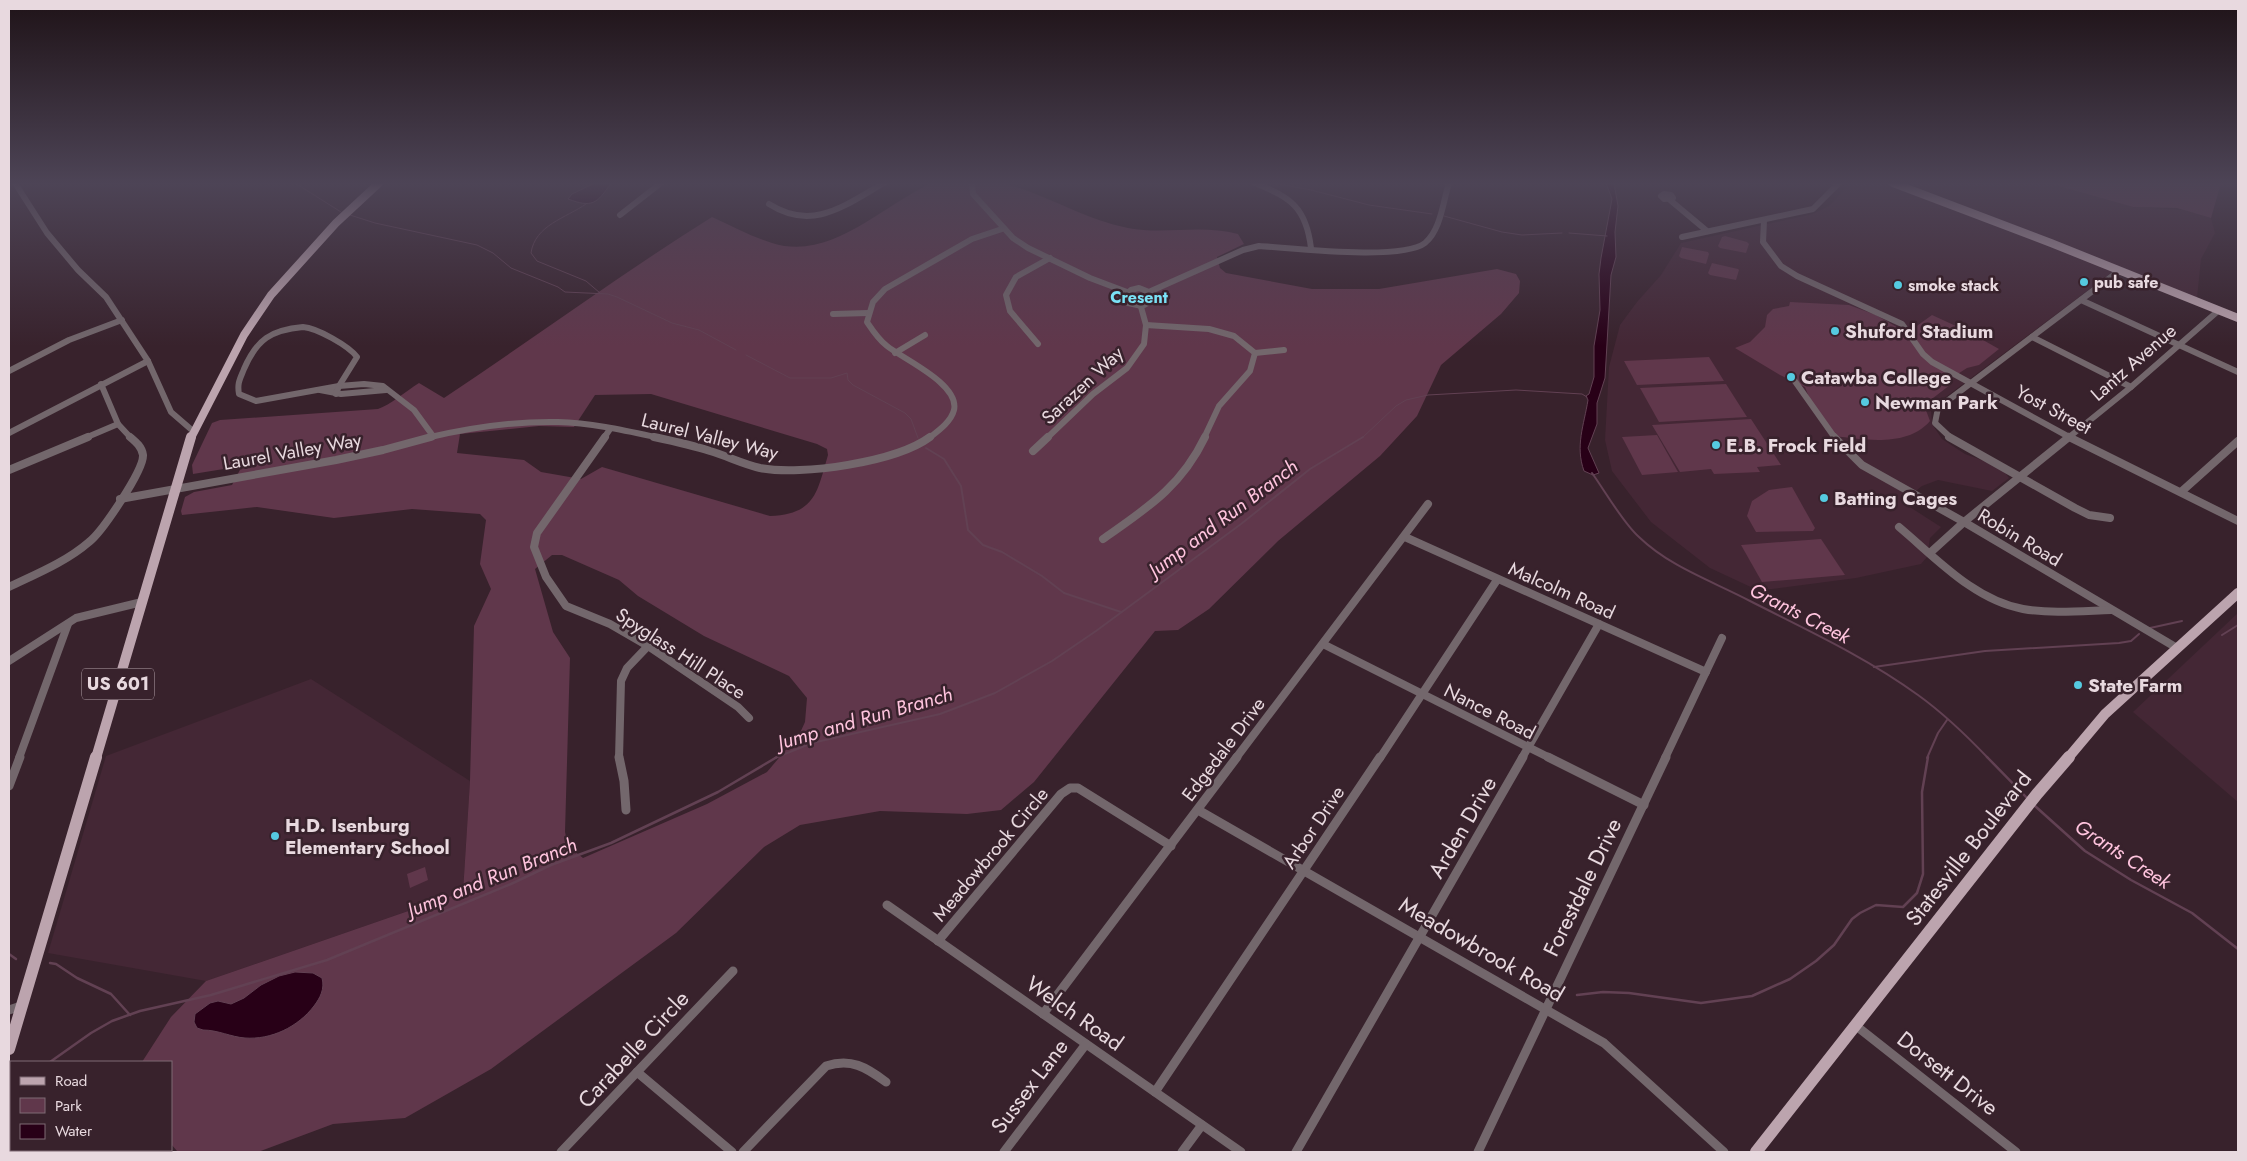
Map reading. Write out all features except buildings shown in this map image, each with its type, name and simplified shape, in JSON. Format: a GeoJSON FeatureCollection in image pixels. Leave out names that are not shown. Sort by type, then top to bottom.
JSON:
{"type":"FeatureCollection","features":[{"type":"Feature","properties":{"kind":"main road","name":"US 601"},"geometry":{"type":"LineString","coordinates":[[9,1049],[15,1008],[142,602],[193,431],[239,343],[271,295],[322,237]]}},
{"type":"Feature","properties":{"kind":"main road"},"geometry":{"type":"LineString","coordinates":[[2029,237],[2238,318]]}},
{"type":"Feature","properties":{"kind":"main road","name":"Statesville Boulevard"},"geometry":{"type":"LineString","coordinates":[[1756,1152],[2037,794],[2105,714],[2238,593]]}},
{"type":"Feature","properties":{"kind":"street"},"geometry":{"type":"LineString","coordinates":[[51,237],[79,271],[106,297],[148,361],[171,412],[193,431]]}},
{"type":"Feature","properties":{"kind":"street"},"geometry":{"type":"LineString","coordinates":[[833,314],[868,313],[873,302],[885,289],[977,237]]}},
{"type":"Feature","properties":{"kind":"street"},"geometry":{"type":"LineString","coordinates":[[1013,237],[1028,248],[1090,278],[1127,292],[1139,288],[1152,291],[1251,247],[1266,245],[1401,253],[1428,243],[1432,237]]}},
{"type":"Feature","properties":{"kind":"street"},"geometry":{"type":"LineString","coordinates":[[1309,237],[1311,248]]}},
{"type":"Feature","properties":{"kind":"street","name":"Yost Street"},"geometry":{"type":"LineString","coordinates":[[1764,237],[1764,242],[1781,266],[1797,276],[1902,324],[1928,360],[2069,437],[2238,521]]}},
{"type":"Feature","properties":{"kind":"street"},"geometry":{"type":"LineString","coordinates":[[1038,344],[1010,312],[1006,295],[1016,277],[1050,258]]}},
{"type":"Feature","properties":{"kind":"street"},"geometry":{"type":"LineString","coordinates":[[2110,518],[2089,514],[2075,508],[2019,478],[2003,466],[1949,437],[1935,423],[1938,408],[2119,272]]}},
{"type":"Feature","properties":{"kind":"street"},"geometry":{"type":"LineString","coordinates":[[1127,292],[1126,300],[1132,305],[1141,306],[1150,304],[1155,299],[1152,291]]}},
{"type":"Feature","properties":{"kind":"street"},"geometry":{"type":"LineString","coordinates":[[2081,300],[2238,372]]}},
{"type":"Feature","properties":{"kind":"street","name":"Sarazen Way"},"geometry":{"type":"LineString","coordinates":[[1033,451],[1093,394],[1127,368],[1144,344],[1146,325],[1141,306]]}},
{"type":"Feature","properties":{"kind":"street","name":"Lantz Avenue"},"geometry":{"type":"LineString","coordinates":[[1931,552],[1964,522],[2131,387],[2218,311]]}},
{"type":"Feature","properties":{"kind":"street","name":"Laurel Valley Way"},"geometry":{"type":"LineString","coordinates":[[120,499],[370,454],[432,436],[472,428],[561,422],[610,429],[704,449],[733,461],[766,469],[806,471],[887,455],[915,447],[935,435],[948,423],[955,404],[954,397],[946,385],[895,353],[871,332],[867,322],[868,313]]}},
{"type":"Feature","properties":{"kind":"street"},"geometry":{"type":"LineString","coordinates":[[9,371],[69,340],[122,320]]}},
{"type":"Feature","properties":{"kind":"street"},"geometry":{"type":"LineString","coordinates":[[1146,325],[1209,329],[1234,336],[1254,353],[1284,350]]}},
{"type":"Feature","properties":{"kind":"street"},"geometry":{"type":"LineString","coordinates":[[336,394],[341,386],[345,374],[355,366],[357,357],[353,350],[317,329],[291,329],[271,335],[259,343],[237,383],[239,394],[256,401],[341,386],[369,384],[383,386],[414,410],[432,436]]}},
{"type":"Feature","properties":{"kind":"street"},"geometry":{"type":"LineString","coordinates":[[895,353],[924,335]]}},
{"type":"Feature","properties":{"kind":"street"},"geometry":{"type":"LineString","coordinates":[[2032,337],[2131,387]]}},
{"type":"Feature","properties":{"kind":"street"},"geometry":{"type":"LineString","coordinates":[[1103,539],[1139,514],[1173,486],[1194,459],[1219,406],[1250,371],[1254,353]]}},
{"type":"Feature","properties":{"kind":"street"},"geometry":{"type":"LineString","coordinates":[[9,433],[148,361]]}},
{"type":"Feature","properties":{"kind":"street","name":"Robin Road"},"geometry":{"type":"LineString","coordinates":[[1794,380],[1848,455],[1862,465],[1964,522],[2176,648]]}},
{"type":"Feature","properties":{"kind":"street"},"geometry":{"type":"LineString","coordinates":[[9,587],[65,558],[90,542],[109,519],[140,468],[143,457],[141,448],[118,424],[101,384]]}},
{"type":"Feature","properties":{"kind":"street"},"geometry":{"type":"LineString","coordinates":[[320,390],[336,394],[360,394],[388,390]]}},
{"type":"Feature","properties":{"kind":"street"},"geometry":{"type":"LineString","coordinates":[[9,470],[118,424]]}},
{"type":"Feature","properties":{"kind":"street","name":"Spyglass Hill Place"},"geometry":{"type":"LineString","coordinates":[[610,429],[537,533],[534,547],[546,577],[566,606],[610,624],[648,646],[738,707],[749,718]]}},
{"type":"Feature","properties":{"kind":"street"},"geometry":{"type":"LineString","coordinates":[[2181,492],[2238,440]]}},
{"type":"Feature","properties":{"kind":"street","name":"Edgedale Drive"},"geometry":{"type":"LineString","coordinates":[[1043,1014],[1405,537],[1428,504]]}},
{"type":"Feature","properties":{"kind":"street"},"geometry":{"type":"LineString","coordinates":[[1899,527],[1987,598],[2022,610],[2042,612],[2111,610]]}},
{"type":"Feature","properties":{"kind":"street","name":"Malcolm Road"},"geometry":{"type":"LineString","coordinates":[[1405,537],[1497,580],[1706,672]]}},
{"type":"Feature","properties":{"kind":"street","name":"Arbor Drive"},"geometry":{"type":"LineString","coordinates":[[1155,1092],[1422,695],[1497,580]]}},
{"type":"Feature","properties":{"kind":"street"},"geometry":{"type":"LineString","coordinates":[[9,661],[76,618],[142,602]]}},
{"type":"Feature","properties":{"kind":"street"},"geometry":{"type":"LineString","coordinates":[[9,786],[68,624]]}},
{"type":"Feature","properties":{"kind":"street","name":"Arden Drive"},"geometry":{"type":"LineString","coordinates":[[1296,1152],[1599,624]]}},
{"type":"Feature","properties":{"kind":"street","name":"Forestdale Drive"},"geometry":{"type":"LineString","coordinates":[[1478,1152],[1722,638]]}},
{"type":"Feature","properties":{"kind":"street","name":"Nance Road"},"geometry":{"type":"LineString","coordinates":[[1322,644],[1644,805]]}},
{"type":"Feature","properties":{"kind":"street"},"geometry":{"type":"LineString","coordinates":[[626,810],[624,781],[619,762],[621,681],[627,668],[648,646]]}},
{"type":"Feature","properties":{"kind":"street","name":"Meadowbrook Circle"},"geometry":{"type":"LineString","coordinates":[[938,941],[1061,794],[1070,788],[1078,788],[1171,846]]}},
{"type":"Feature","properties":{"kind":"street","name":"Meadowbrook Road"},"geometry":{"type":"LineString","coordinates":[[1198,810],[1421,936],[1604,1043],[1724,1152]]}},
{"type":"Feature","properties":{"kind":"street","name":"Welch Road"},"geometry":{"type":"LineString","coordinates":[[887,905],[1241,1152]]}},
{"type":"Feature","properties":{"kind":"street","name":"Carabelle Circle"},"geometry":{"type":"LineString","coordinates":[[561,1152],[732,971]]}},
{"type":"Feature","properties":{"kind":"street","name":"Dorsett Drive"},"geometry":{"type":"LineString","coordinates":[[1855,1026],[2016,1152]]}},
{"type":"Feature","properties":{"kind":"street","name":"Sussex Lane"},"geometry":{"type":"LineString","coordinates":[[1004,1152],[1086,1044]]}},
{"type":"Feature","properties":{"kind":"street"},"geometry":{"type":"LineString","coordinates":[[743,1152],[826,1066],[837,1062],[850,1061],[864,1065],[886,1082]]}},
{"type":"Feature","properties":{"kind":"street"},"geometry":{"type":"LineString","coordinates":[[637,1072],[732,1152]]}},
{"type":"Feature","properties":{"kind":"street"},"geometry":{"type":"LineString","coordinates":[[1182,1152],[1202,1125]]}},
{"type":"Feature","properties":{"kind":"shaded area","name":"Catawba College"},"geometry":{"type":"Polygon","coordinates":[[[1707,237],[2213,237],[2201,259],[2197,298],[2119,267],[1931,408],[1932,424],[1942,439],[1965,454],[2001,467],[2009,478],[1992,491],[1938,480],[1922,486],[1902,502],[1941,527],[1930,538],[1927,557],[1921,564],[1856,578],[1772,589],[1755,589],[1710,568],[1651,522],[1612,471],[1605,440],[1609,367],[1620,325],[1661,275],[1681,243],[1707,237]]]}},
{"type":"Feature","properties":{"kind":"shaded area"},"geometry":{"type":"Polygon","coordinates":[[[2238,613],[2238,802],[2133,712],[2238,613]]]}},
{"type":"Feature","properties":{"kind":"shaded area","name":"H.D. Isenburg Elementary School"},"geometry":{"type":"Polygon","coordinates":[[[311,679],[470,781],[463,892],[206,981],[48,953],[106,756],[311,679]]]}},
{"type":"Feature","properties":{"kind":"green space"},"geometry":{"type":"Polygon","coordinates":[[[681,237],[756,237],[772,243],[794,247],[815,245],[835,238],[1240,237],[1244,244],[1217,257],[1220,268],[1226,273],[1312,289],[1379,289],[1497,269],[1516,274],[1520,281],[1519,293],[1501,314],[1441,365],[1417,416],[1380,456],[1278,541],[1209,609],[1178,630],[1155,631],[1034,782],[1001,810],[967,814],[880,811],[800,825],[764,847],[676,933],[491,1069],[405,1118],[333,1124],[258,1152],[177,1151],[172,1145],[172,1061],[143,1061],[171,1017],[206,981],[463,892],[470,781],[474,626],[491,589],[480,564],[486,520],[480,514],[412,509],[334,518],[257,507],[182,515],[181,511],[185,497],[194,492],[232,485],[242,466],[193,474],[192,465],[212,423],[220,420],[378,409],[419,383],[444,398],[681,237]],[[651,394],[595,395],[574,427],[539,426],[460,434],[457,453],[524,460],[541,472],[581,479],[602,467],[770,516],[797,511],[806,506],[812,499],[821,480],[828,455],[827,449],[817,444],[651,394]],[[552,555],[535,569],[553,632],[570,658],[565,832],[568,846],[583,858],[707,804],[767,772],[800,733],[805,722],[807,698],[789,676],[704,636],[638,596],[619,580],[562,555],[552,555]]]}},
{"type":"Feature","properties":{"kind":"green space"},"geometry":{"type":"Polygon","coordinates":[[[1722,237],[1729,237],[1749,244],[1746,253],[1718,246],[1722,237]]]}},
{"type":"Feature","properties":{"kind":"green space"},"geometry":{"type":"Polygon","coordinates":[[[1682,247],[1708,252],[1706,264],[1681,258],[1679,256],[1682,247]]]}},
{"type":"Feature","properties":{"kind":"green space"},"geometry":{"type":"Polygon","coordinates":[[[1712,263],[1738,269],[1736,280],[1710,275],[1708,273],[1712,263]]]}},
{"type":"Feature","properties":{"kind":"green space"},"geometry":{"type":"Polygon","coordinates":[[[1790,302],[1849,305],[1876,315],[1907,333],[1932,315],[1969,332],[1999,349],[1979,365],[1967,368],[1953,377],[1950,385],[1924,405],[1930,421],[1910,435],[1886,440],[1835,436],[1814,410],[1805,387],[1780,375],[1735,348],[1750,342],[1765,327],[1767,315],[1773,309],[1789,306],[1790,302]]]}},
{"type":"Feature","properties":{"kind":"green space"},"geometry":{"type":"Polygon","coordinates":[[[1709,357],[1724,381],[1637,385],[1624,361],[1709,357]]]}},
{"type":"Feature","properties":{"kind":"green space"},"geometry":{"type":"Polygon","coordinates":[[[1726,384],[1747,417],[1659,422],[1640,388],[1726,384]]]}},
{"type":"Feature","properties":{"kind":"green space","name":"E.B. Frock Field"},"geometry":{"type":"Polygon","coordinates":[[[1751,419],[1781,465],[1757,467],[1760,472],[1714,474],[1711,469],[1680,472],[1652,425],[1751,419]]]}},
{"type":"Feature","properties":{"kind":"green space"},"geometry":{"type":"Polygon","coordinates":[[[1657,435],[1678,472],[1642,475],[1622,437],[1657,435]]]}},
{"type":"Feature","properties":{"kind":"green space"},"geometry":{"type":"Polygon","coordinates":[[[1792,487],[1815,528],[1813,531],[1756,532],[1747,516],[1752,501],[1769,490],[1792,487]]]}},
{"type":"Feature","properties":{"kind":"green space"},"geometry":{"type":"Polygon","coordinates":[[[1821,539],[1845,575],[1762,582],[1741,545],[1821,539]]]}},
{"type":"Feature","properties":{"kind":"green space"},"geometry":{"type":"Polygon","coordinates":[[[425,867],[428,880],[410,888],[407,874],[425,867]]]}},
{"type":"Feature","properties":{"kind":"water"},"geometry":{"type":"Polygon","coordinates":[[[1605,237],[1615,237],[1616,257],[1611,275],[1605,378],[1597,403],[1597,424],[1588,448],[1599,473],[1593,475],[1584,471],[1581,462],[1580,444],[1588,400],[1586,396],[1589,394],[1594,377],[1594,346],[1600,310],[1599,274],[1605,237]]]}},
{"type":"Feature","properties":{"kind":"water"},"geometry":{"type":"Polygon","coordinates":[[[295,972],[313,973],[322,978],[323,986],[320,997],[314,1006],[292,1026],[274,1034],[255,1038],[245,1038],[197,1028],[194,1022],[195,1014],[210,1003],[218,1001],[231,1004],[279,976],[295,972]]]}},
{"type":"Feature","properties":{"kind":"waterway"},"geometry":{"type":"LineString","coordinates":[[441,237],[477,245],[493,253],[511,268],[558,287],[565,292],[608,294],[617,297],[672,323],[699,330],[736,350]]}},
{"type":"Feature","properties":{"kind":"waterway"},"geometry":{"type":"LineString","coordinates":[[537,237],[531,253],[537,261],[586,281],[600,293]]}},
{"type":"Feature","properties":{"kind":"waterway"},"geometry":{"type":"LineString","coordinates":[[746,355],[790,378],[831,378],[847,373],[848,380],[853,385],[905,413],[911,419],[918,438]]}},
{"type":"Feature","properties":{"kind":"waterway","name":"Jump and Run Branch"},"geometry":{"type":"LineString","coordinates":[[1362,438],[1396,406],[1406,400],[1428,395],[1516,390],[1582,394],[1587,397]]}},
{"type":"Feature","properties":{"kind":"waterway","name":"Jump and Run Branch"},"geometry":{"type":"LineString","coordinates":[[776,758],[812,743],[940,714],[995,693],[1052,661],[1096,631],[1241,524],[1310,469],[1363,437]]}},
{"type":"Feature","properties":{"kind":"waterway"},"geometry":{"type":"LineString","coordinates":[[926,448],[944,459],[961,486],[968,530],[983,545],[1002,552],[1042,576],[1064,593],[1121,612]]}},
{"type":"Feature","properties":{"kind":"waterway","name":"Grants Creek"},"geometry":{"type":"LineString","coordinates":[[1592,473],[1627,524],[1651,548],[1664,557],[1692,573],[1814,633],[1876,667]]}},
{"type":"Feature","properties":{"kind":"waterway"},"geometry":{"type":"LineString","coordinates":[[2150,628],[2182,621]]}},
{"type":"Feature","properties":{"kind":"waterway"},"geometry":{"type":"LineString","coordinates":[[2222,635],[2238,625]]}},
{"type":"Feature","properties":{"kind":"waterway"},"geometry":{"type":"LineString","coordinates":[[1876,667],[1985,651],[2119,643],[2131,641],[2139,634]]}},
{"type":"Feature","properties":{"kind":"waterway","name":"Grants Creek"},"geometry":{"type":"LineString","coordinates":[[1876,667],[1937,709],[1987,757]]}},
{"type":"Feature","properties":{"kind":"waterway"},"geometry":{"type":"LineString","coordinates":[[1927,758],[1938,733],[1947,720]]}},
{"type":"Feature","properties":{"kind":"waterway"},"geometry":{"type":"LineString","coordinates":[[1577,995],[1603,992],[1629,993],[1701,1003],[1752,996],[1790,979],[1816,961],[1834,945],[1852,919],[1860,913],[1876,905],[1903,907],[1917,893],[1923,874],[1922,792],[1928,757]]}},
{"type":"Feature","properties":{"kind":"waterway","name":"Grants Creek"},"geometry":{"type":"LineString","coordinates":[[1987,757],[2028,799]]}},
{"type":"Feature","properties":{"kind":"waterway","name":"Jump and Run Branch"},"geometry":{"type":"LineString","coordinates":[[130,1015],[211,995],[327,960],[511,884],[551,865],[611,843],[718,792],[776,758]]}},
{"type":"Feature","properties":{"kind":"waterway","name":"Grants Creek"},"geometry":{"type":"LineString","coordinates":[[2035,806],[2085,851],[2131,880],[2192,913],[2238,949]]}},
{"type":"Feature","properties":{"kind":"waterway"},"geometry":{"type":"LineString","coordinates":[[9,954],[16,959]]}},
{"type":"Feature","properties":{"kind":"waterway"},"geometry":{"type":"LineString","coordinates":[[50,963],[56,964],[77,978],[111,994],[130,1015]]}},
{"type":"Feature","properties":{"kind":"waterway","name":"Jump and Run Branch"},"geometry":{"type":"LineString","coordinates":[[51,1061],[91,1033],[112,1021],[130,1015]]}},
{"type":"Feature","properties":{"kind":"place","name":"pub safe"},"geometry":{"type":"Point","coordinates":[2084,282]}},
{"type":"Feature","properties":{"kind":"place","name":"smoke stack"},"geometry":{"type":"Point","coordinates":[1898,285]}},
{"type":"Feature","properties":{"kind":"place","name":"Shuford Stadium"},"geometry":{"type":"Point","coordinates":[1835,331]}},
{"type":"Feature","properties":{"kind":"place","name":"Catawba College"},"geometry":{"type":"Point","coordinates":[1791,377]}},
{"type":"Feature","properties":{"kind":"place","name":"Newman Park"},"geometry":{"type":"Point","coordinates":[1865,402]}},
{"type":"Feature","properties":{"kind":"place","name":"E.B. Frock Field"},"geometry":{"type":"Point","coordinates":[1716,445]}},
{"type":"Feature","properties":{"kind":"place","name":"Batting Cages"},"geometry":{"type":"Point","coordinates":[1824,498]}},
{"type":"Feature","properties":{"kind":"place","name":"State Farm"},"geometry":{"type":"Point","coordinates":[2078,685]}},
{"type":"Feature","properties":{"kind":"place","name":"H.D. Isenburg Elementary School"},"geometry":{"type":"Point","coordinates":[275,836]}},
{"type":"Feature","properties":{"kind":"district","name":"Cresent"},"geometry":{"type":"Point","coordinates":[1139,297]}}]}
